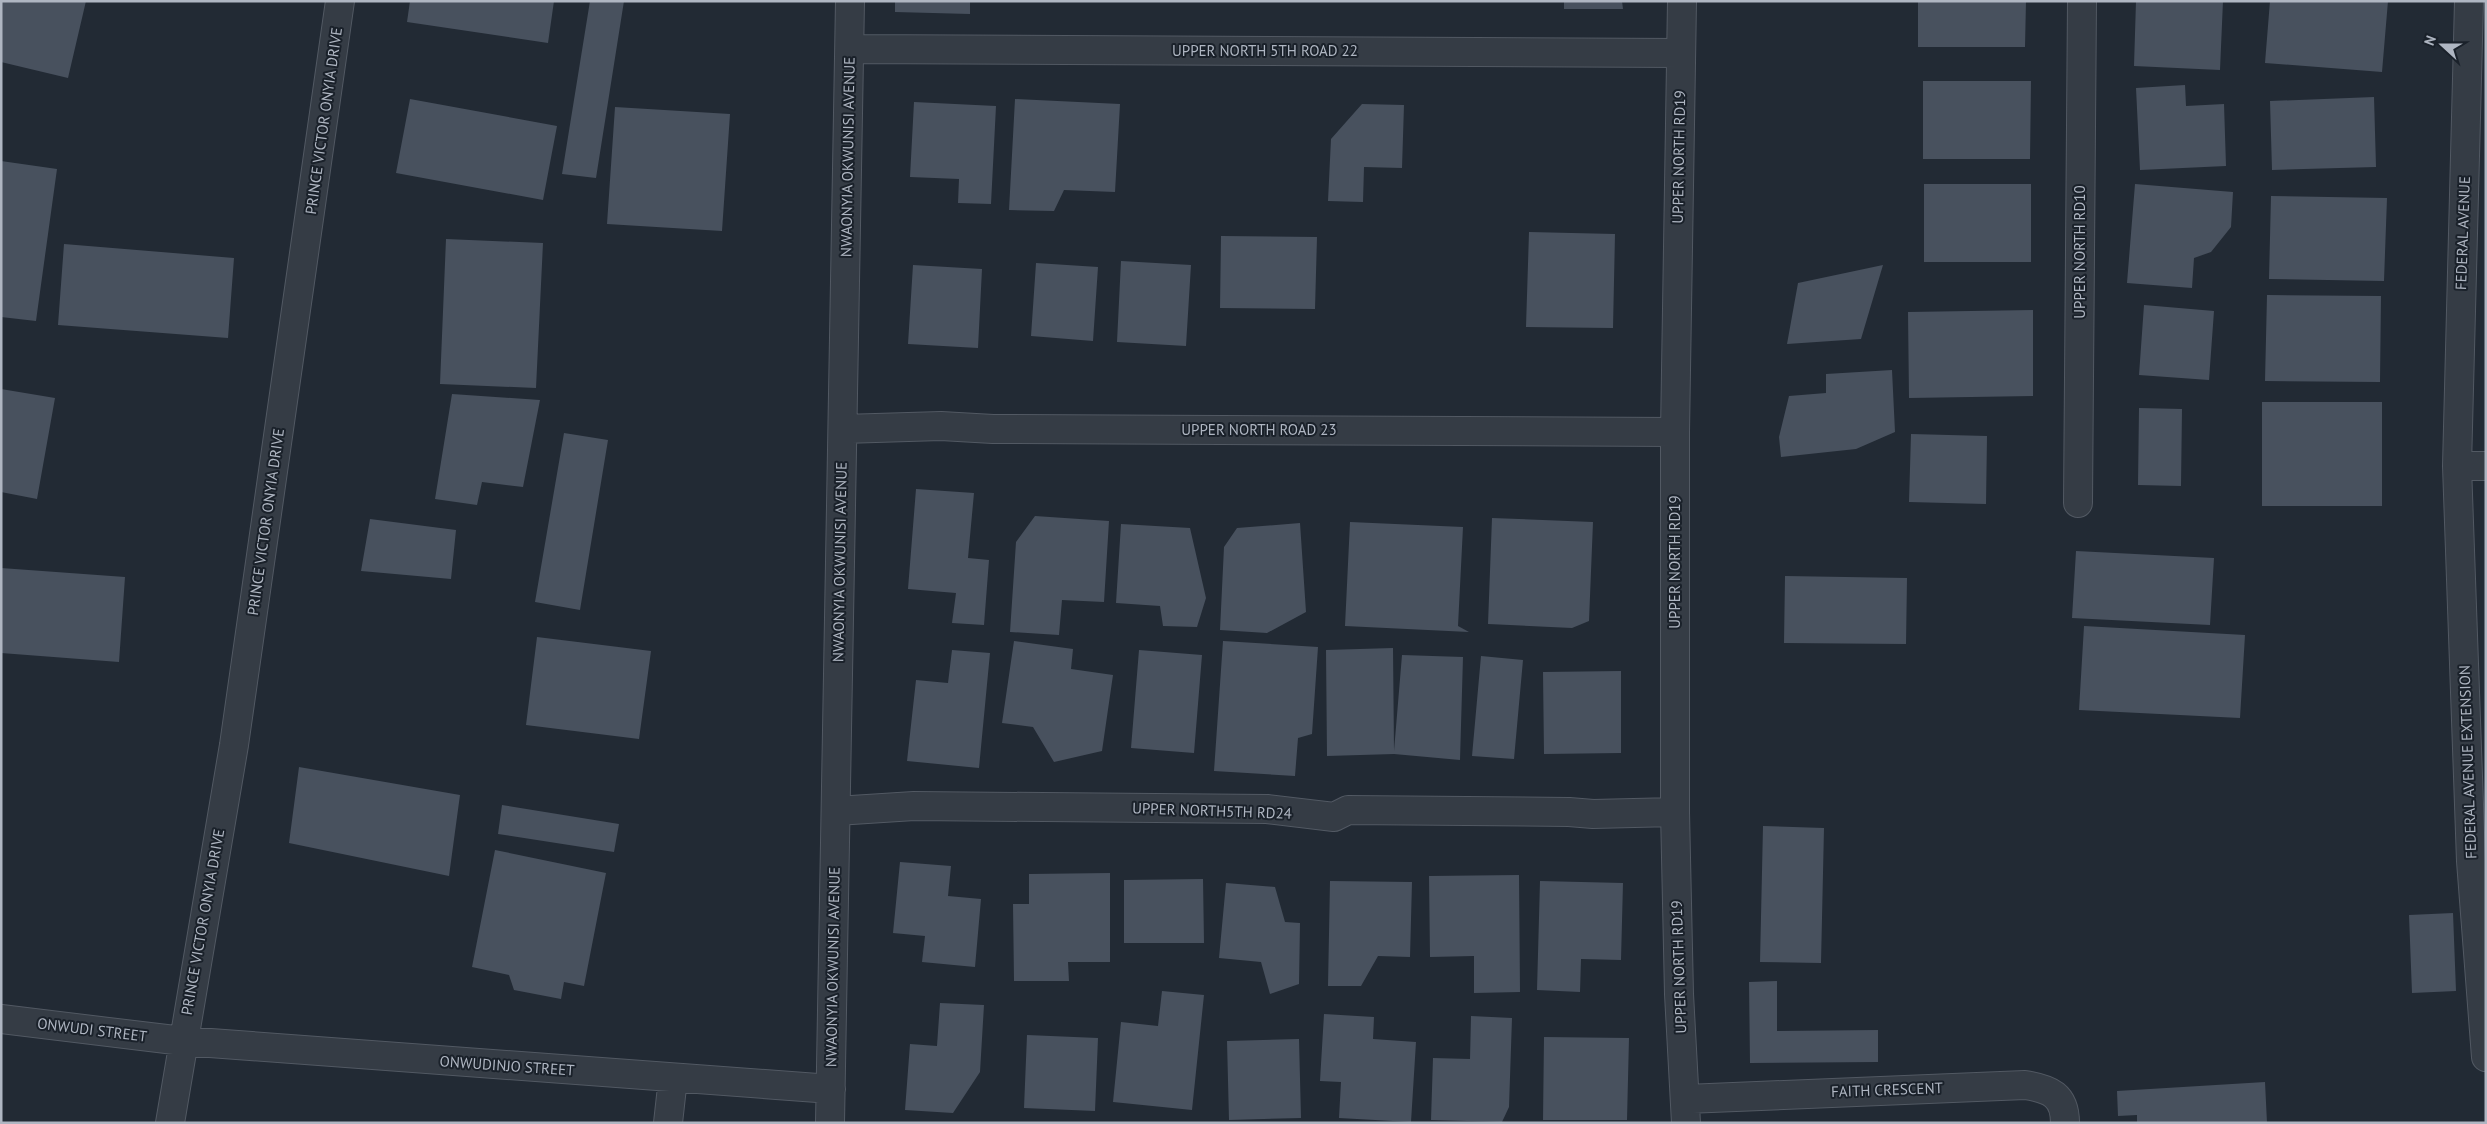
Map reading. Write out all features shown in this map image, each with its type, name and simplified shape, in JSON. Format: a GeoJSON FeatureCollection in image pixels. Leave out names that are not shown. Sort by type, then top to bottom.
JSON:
{"type":"FeatureCollection","features":[{"type":"Feature","properties":{"kind":"street","name":"PRINCE VICTOR ONYIA DRIVE"},"geometry":{"type":"LineString","coordinates":[[170,1123],[234,745],[340,1]]}},
{"type":"Feature","properties":{"kind":"street","name":"NWAONYIA OKWUNISI AVENUE"},"geometry":{"type":"LineString","coordinates":[[830,1123],[850,1]]}},
{"type":"Feature","properties":{"kind":"street","name":"UPPER NORTH RD19"},"geometry":{"type":"LineString","coordinates":[[1682,1],[1675,432],[1675,812],[1679,994],[1686,1111]]}},
{"type":"Feature","properties":{"kind":"street","name":"UPPER NORTH RD10"},"geometry":{"type":"LineString","coordinates":[[2078,503],[2082,1]]}},
{"type":"Feature","properties":{"kind":"street","name":"FEDERAL AVENUE"},"geometry":{"type":"LineString","coordinates":[[2457,466],[2477,73],[2469,1]]}},
{"type":"Feature","properties":{"kind":"street","name":"UPPER NORTH 5TH ROAD 22"},"geometry":{"type":"LineString","coordinates":[[850,49],[1681,53]]}},
{"type":"Feature","properties":{"kind":"street","name":"UPPER NORTH ROAD 23"},"geometry":{"type":"LineString","coordinates":[[843,429],[941,426],[994,429],[1675,432]]}},
{"type":"Feature","properties":{"kind":"street"},"geometry":{"type":"LineString","coordinates":[[2457,466],[2486,466]]}},
{"type":"Feature","properties":{"kind":"street","name":"FEDERAL AVENUE EXTENSION"},"geometry":{"type":"LineString","coordinates":[[2457,466],[2472,861],[2486,1058]]}},
{"type":"Feature","properties":{"kind":"street","name":"UPPER NORTH5TH RD24"},"geometry":{"type":"LineString","coordinates":[[836,811],[914,806],[1267,809],[1334,817],[1348,810],[1569,812],[1593,814],[1675,812]]}},
{"type":"Feature","properties":{"kind":"street","name":"ONWUDI STREET"},"geometry":{"type":"LineString","coordinates":[[1,1019],[183,1041]]}},
{"type":"Feature","properties":{"kind":"street","name":"ONWUDINJO STREET"},"geometry":{"type":"LineString","coordinates":[[183,1041],[831,1089]]}},
{"type":"Feature","properties":{"kind":"street"},"geometry":{"type":"LineString","coordinates":[[668,1123],[673,1078]]}},
{"type":"Feature","properties":{"kind":"street","name":"FAITH CRESCENT"},"geometry":{"type":"LineString","coordinates":[[1686,1111],[2025,1085],[2051,1092],[2059,1099],[2065,1108],[2065,1123]]}},
{"type":"Feature","properties":{"kind":"building"},"geometry":{"type":"Polygon","coordinates":[[[1,1],[86,1],[68,78],[1,62],[1,1]]]}},
{"type":"Feature","properties":{"kind":"building"},"geometry":{"type":"Polygon","coordinates":[[[410,1],[554,1],[548,43],[407,22],[410,1]]]}},
{"type":"Feature","properties":{"kind":"building"},"geometry":{"type":"Polygon","coordinates":[[[590,1],[624,1],[596,178],[562,174],[590,1]]]}},
{"type":"Feature","properties":{"kind":"building"},"geometry":{"type":"Polygon","coordinates":[[[895,1],[970,1],[970,14],[895,12],[895,1]]]}},
{"type":"Feature","properties":{"kind":"building"},"geometry":{"type":"Polygon","coordinates":[[[1564,1],[1622,1],[1623,9],[1564,9],[1564,1]]]}},
{"type":"Feature","properties":{"kind":"building"},"geometry":{"type":"Polygon","coordinates":[[[1918,1],[2026,1],[2025,47],[1918,47],[1918,1]]]}},
{"type":"Feature","properties":{"kind":"building"},"geometry":{"type":"Polygon","coordinates":[[[2136,1],[2223,1],[2220,70],[2134,66],[2136,1]]]}},
{"type":"Feature","properties":{"kind":"building"},"geometry":{"type":"Polygon","coordinates":[[[2270,1],[2388,1],[2382,72],[2265,63],[2270,1]]]}},
{"type":"Feature","properties":{"kind":"building"},"geometry":{"type":"Polygon","coordinates":[[[1923,81],[2031,81],[2030,159],[1923,159],[1923,81]]]}},
{"type":"Feature","properties":{"kind":"building"},"geometry":{"type":"Polygon","coordinates":[[[2185,85],[2186,106],[2224,104],[2226,166],[2140,170],[2136,88],[2185,85]]]}},
{"type":"Feature","properties":{"kind":"building"},"geometry":{"type":"Polygon","coordinates":[[[2374,97],[2376,167],[2272,170],[2270,101],[2374,97]]]}},
{"type":"Feature","properties":{"kind":"building"},"geometry":{"type":"Polygon","coordinates":[[[410,99],[557,126],[543,200],[396,173],[410,99]]]}},
{"type":"Feature","properties":{"kind":"building"},"geometry":{"type":"Polygon","coordinates":[[[1015,99],[1120,104],[1115,192],[1064,190],[1054,211],[1009,210],[1015,99]]]}},
{"type":"Feature","properties":{"kind":"building"},"geometry":{"type":"Polygon","coordinates":[[[914,102],[996,106],[991,204],[958,203],[959,179],[910,177],[914,102]]]}},
{"type":"Feature","properties":{"kind":"building"},"geometry":{"type":"Polygon","coordinates":[[[1362,104],[1404,105],[1402,168],[1364,167],[1363,202],[1328,201],[1331,139],[1362,104]]]}},
{"type":"Feature","properties":{"kind":"building"},"geometry":{"type":"Polygon","coordinates":[[[615,107],[730,114],[722,231],[607,224],[615,107]]]}},
{"type":"Feature","properties":{"kind":"building"},"geometry":{"type":"Polygon","coordinates":[[[1,161],[57,169],[36,321],[1,317],[1,161]]]}},
{"type":"Feature","properties":{"kind":"building"},"geometry":{"type":"Polygon","coordinates":[[[1924,184],[2031,184],[2031,262],[1924,262],[1924,184]]]}},
{"type":"Feature","properties":{"kind":"building"},"geometry":{"type":"Polygon","coordinates":[[[2135,184],[2233,192],[2231,227],[2211,252],[2194,258],[2192,288],[2127,283],[2135,184]]]}},
{"type":"Feature","properties":{"kind":"building"},"geometry":{"type":"Polygon","coordinates":[[[2271,196],[2387,198],[2384,281],[2269,279],[2271,196]]]}},
{"type":"Feature","properties":{"kind":"building"},"geometry":{"type":"Polygon","coordinates":[[[1529,232],[1615,234],[1613,328],[1526,327],[1529,232]]]}},
{"type":"Feature","properties":{"kind":"building"},"geometry":{"type":"Polygon","coordinates":[[[1221,236],[1317,237],[1315,309],[1220,308],[1221,236]]]}},
{"type":"Feature","properties":{"kind":"building"},"geometry":{"type":"Polygon","coordinates":[[[446,239],[543,243],[536,388],[440,384],[446,239]]]}},
{"type":"Feature","properties":{"kind":"building"},"geometry":{"type":"Polygon","coordinates":[[[64,244],[234,258],[228,338],[58,325],[64,244]]]}},
{"type":"Feature","properties":{"kind":"building"},"geometry":{"type":"Polygon","coordinates":[[[1121,261],[1191,265],[1186,346],[1117,342],[1121,261]]]}},
{"type":"Feature","properties":{"kind":"building"},"geometry":{"type":"Polygon","coordinates":[[[1036,263],[1098,267],[1093,341],[1031,336],[1036,263]]]}},
{"type":"Feature","properties":{"kind":"building"},"geometry":{"type":"Polygon","coordinates":[[[913,265],[982,269],[978,348],[908,344],[913,265]]]}},
{"type":"Feature","properties":{"kind":"building"},"geometry":{"type":"Polygon","coordinates":[[[1883,265],[1861,339],[1787,344],[1798,283],[1883,265]]]}},
{"type":"Feature","properties":{"kind":"building"},"geometry":{"type":"Polygon","coordinates":[[[2267,295],[2381,296],[2380,382],[2265,381],[2267,295]]]}},
{"type":"Feature","properties":{"kind":"building"},"geometry":{"type":"Polygon","coordinates":[[[2144,305],[2214,311],[2209,380],[2139,375],[2144,305]]]}},
{"type":"Feature","properties":{"kind":"building"},"geometry":{"type":"Polygon","coordinates":[[[2033,310],[2033,396],[1909,398],[1908,312],[2033,310]]]}},
{"type":"Feature","properties":{"kind":"building"},"geometry":{"type":"Polygon","coordinates":[[[1892,370],[1895,432],[1856,449],[1781,457],[1779,437],[1789,396],[1826,393],[1826,374],[1892,370]]]}},
{"type":"Feature","properties":{"kind":"building"},"geometry":{"type":"Polygon","coordinates":[[[1,389],[55,398],[37,499],[1,492],[1,389]]]}},
{"type":"Feature","properties":{"kind":"building"},"geometry":{"type":"Polygon","coordinates":[[[452,394],[540,400],[523,487],[482,482],[477,505],[435,499],[452,394]]]}},
{"type":"Feature","properties":{"kind":"building"},"geometry":{"type":"Polygon","coordinates":[[[2262,402],[2382,402],[2382,506],[2262,506],[2262,402]]]}},
{"type":"Feature","properties":{"kind":"building"},"geometry":{"type":"Polygon","coordinates":[[[2139,408],[2182,409],[2181,486],[2138,485],[2139,408]]]}},
{"type":"Feature","properties":{"kind":"building"},"geometry":{"type":"Polygon","coordinates":[[[564,433],[608,440],[580,610],[535,602],[564,433]]]}},
{"type":"Feature","properties":{"kind":"building"},"geometry":{"type":"Polygon","coordinates":[[[1911,434],[1987,436],[1986,504],[1909,502],[1911,434]]]}},
{"type":"Feature","properties":{"kind":"building"},"geometry":{"type":"Polygon","coordinates":[[[916,489],[974,493],[968,558],[989,560],[984,625],[952,623],[956,593],[908,589],[916,489]]]}},
{"type":"Feature","properties":{"kind":"building"},"geometry":{"type":"Polygon","coordinates":[[[1035,516],[1109,521],[1104,602],[1062,600],[1059,635],[1010,632],[1016,542],[1035,516]]]}},
{"type":"Feature","properties":{"kind":"building"},"geometry":{"type":"Polygon","coordinates":[[[1492,518],[1593,522],[1589,621],[1572,628],[1488,624],[1492,518]]]}},
{"type":"Feature","properties":{"kind":"building"},"geometry":{"type":"Polygon","coordinates":[[[370,519],[456,530],[451,579],[361,571],[370,519]]]}},
{"type":"Feature","properties":{"kind":"building"},"geometry":{"type":"Polygon","coordinates":[[[1350,522],[1463,527],[1458,626],[1469,632],[1345,626],[1350,522]]]}},
{"type":"Feature","properties":{"kind":"building"},"geometry":{"type":"Polygon","coordinates":[[[1300,523],[1306,612],[1267,633],[1220,630],[1224,547],[1237,528],[1300,523]]]}},
{"type":"Feature","properties":{"kind":"building"},"geometry":{"type":"Polygon","coordinates":[[[1121,524],[1190,528],[1206,598],[1197,627],[1163,626],[1160,606],[1116,603],[1121,524]]]}},
{"type":"Feature","properties":{"kind":"building"},"geometry":{"type":"Polygon","coordinates":[[[2076,551],[2214,558],[2210,625],[2072,618],[2076,551]]]}},
{"type":"Feature","properties":{"kind":"building"},"geometry":{"type":"Polygon","coordinates":[[[1,568],[125,577],[119,662],[1,653],[1,568]]]}},
{"type":"Feature","properties":{"kind":"building"},"geometry":{"type":"Polygon","coordinates":[[[1785,576],[1907,578],[1906,644],[1784,643],[1785,576]]]}},
{"type":"Feature","properties":{"kind":"building"},"geometry":{"type":"Polygon","coordinates":[[[2084,626],[2245,635],[2240,718],[2079,710],[2084,626]]]}},
{"type":"Feature","properties":{"kind":"building"},"geometry":{"type":"Polygon","coordinates":[[[537,637],[651,651],[639,739],[526,725],[537,637]]]}},
{"type":"Feature","properties":{"kind":"building"},"geometry":{"type":"Polygon","coordinates":[[[1014,641],[1073,649],[1071,669],[1113,675],[1102,751],[1054,762],[1033,727],[1002,723],[1014,641]]]}},
{"type":"Feature","properties":{"kind":"building"},"geometry":{"type":"Polygon","coordinates":[[[1223,641],[1318,647],[1312,734],[1298,738],[1295,776],[1214,771],[1223,641]]]}},
{"type":"Feature","properties":{"kind":"building"},"geometry":{"type":"Polygon","coordinates":[[[1393,648],[1394,751],[1402,655],[1463,657],[1460,760],[1394,754],[1327,756],[1326,650],[1393,648]]]}},
{"type":"Feature","properties":{"kind":"building"},"geometry":{"type":"Polygon","coordinates":[[[952,650],[990,653],[979,768],[907,761],[916,680],[948,683],[952,650]]]}},
{"type":"Feature","properties":{"kind":"building"},"geometry":{"type":"Polygon","coordinates":[[[1139,650],[1202,655],[1194,753],[1131,748],[1139,650]]]}},
{"type":"Feature","properties":{"kind":"building"},"geometry":{"type":"Polygon","coordinates":[[[1481,656],[1523,660],[1514,759],[1472,756],[1481,656]]]}},
{"type":"Feature","properties":{"kind":"building"},"geometry":{"type":"Polygon","coordinates":[[[1621,671],[1621,753],[1544,754],[1543,672],[1621,671]]]}},
{"type":"Feature","properties":{"kind":"building"},"geometry":{"type":"Polygon","coordinates":[[[299,767],[460,795],[449,876],[289,843],[299,767]]]}},
{"type":"Feature","properties":{"kind":"building"},"geometry":{"type":"Polygon","coordinates":[[[502,805],[619,824],[614,852],[498,834],[502,805]]]}},
{"type":"Feature","properties":{"kind":"building"},"geometry":{"type":"Polygon","coordinates":[[[1763,826],[1824,828],[1821,963],[1760,962],[1763,826]]]}},
{"type":"Feature","properties":{"kind":"building"},"geometry":{"type":"Polygon","coordinates":[[[495,850],[606,873],[584,986],[564,982],[561,999],[514,990],[509,975],[472,967],[495,850]]]}},
{"type":"Feature","properties":{"kind":"building"},"geometry":{"type":"Polygon","coordinates":[[[900,862],[951,866],[948,896],[981,899],[975,967],[922,962],[925,936],[893,933],[900,862]]]}},
{"type":"Feature","properties":{"kind":"building"},"geometry":{"type":"Polygon","coordinates":[[[1110,873],[1110,962],[1068,962],[1069,981],[1014,981],[1013,904],[1029,904],[1029,874],[1110,873]]]}},
{"type":"Feature","properties":{"kind":"building"},"geometry":{"type":"Polygon","coordinates":[[[1519,875],[1520,992],[1474,993],[1474,956],[1430,957],[1429,876],[1519,875]]]}},
{"type":"Feature","properties":{"kind":"building"},"geometry":{"type":"Polygon","coordinates":[[[1203,879],[1204,943],[1124,943],[1124,880],[1203,879]]]}},
{"type":"Feature","properties":{"kind":"building"},"geometry":{"type":"Polygon","coordinates":[[[1330,881],[1412,882],[1410,957],[1378,956],[1361,986],[1328,986],[1330,881]]]}},
{"type":"Feature","properties":{"kind":"building"},"geometry":{"type":"Polygon","coordinates":[[[1540,881],[1623,883],[1621,960],[1581,959],[1580,992],[1537,990],[1540,881]]]}},
{"type":"Feature","properties":{"kind":"building"},"geometry":{"type":"Polygon","coordinates":[[[1226,883],[1275,887],[1285,922],[1300,923],[1299,984],[1270,994],[1261,962],[1219,958],[1226,883]]]}},
{"type":"Feature","properties":{"kind":"building"},"geometry":{"type":"Polygon","coordinates":[[[2453,913],[2456,991],[2412,993],[2409,915],[2453,913]]]}},
{"type":"Feature","properties":{"kind":"building"},"geometry":{"type":"Polygon","coordinates":[[[1777,981],[1777,1031],[1878,1030],[1878,1062],[1750,1063],[1749,982],[1777,981]]]}},
{"type":"Feature","properties":{"kind":"building"},"geometry":{"type":"Polygon","coordinates":[[[1162,991],[1204,995],[1192,1110],[1113,1102],[1121,1022],[1158,1026],[1162,991]]]}},
{"type":"Feature","properties":{"kind":"building"},"geometry":{"type":"Polygon","coordinates":[[[940,1003],[984,1005],[980,1072],[953,1113],[905,1110],[910,1044],[937,1046],[940,1003]]]}},
{"type":"Feature","properties":{"kind":"building"},"geometry":{"type":"Polygon","coordinates":[[[1324,1014],[1374,1017],[1373,1039],[1416,1042],[1411,1122],[1339,1118],[1341,1082],[1320,1081],[1324,1014]]]}},
{"type":"Feature","properties":{"kind":"building"},"geometry":{"type":"Polygon","coordinates":[[[1471,1016],[1512,1018],[1509,1107],[1502,1122],[1431,1120],[1433,1058],[1470,1059],[1471,1016]]]}},
{"type":"Feature","properties":{"kind":"building"},"geometry":{"type":"Polygon","coordinates":[[[1027,1035],[1098,1038],[1095,1111],[1024,1108],[1027,1035]]]}},
{"type":"Feature","properties":{"kind":"building"},"geometry":{"type":"Polygon","coordinates":[[[1544,1037],[1629,1038],[1627,1120],[1543,1120],[1544,1037]]]}},
{"type":"Feature","properties":{"kind":"building"},"geometry":{"type":"Polygon","coordinates":[[[1299,1039],[1301,1118],[1229,1120],[1227,1041],[1299,1039]]]}},
{"type":"Feature","properties":{"kind":"building"},"geometry":{"type":"Polygon","coordinates":[[[2265,1082],[2267,1123],[2137,1123],[2137,1115],[2118,1116],[2117,1091],[2265,1082]]]}}]}
